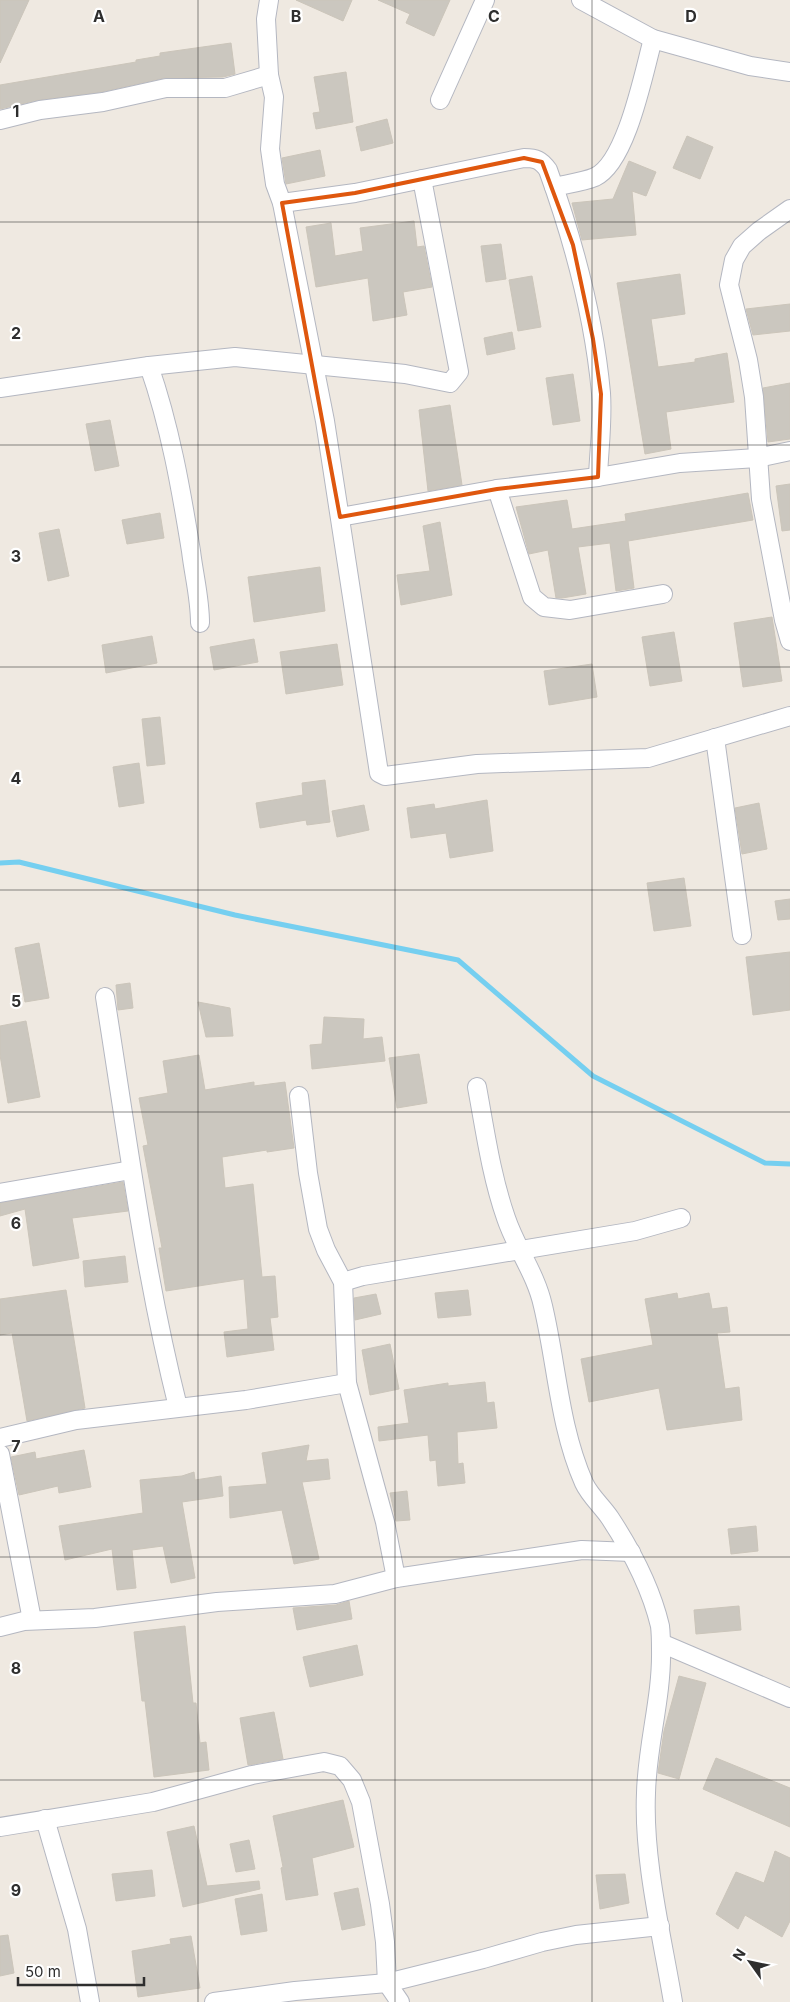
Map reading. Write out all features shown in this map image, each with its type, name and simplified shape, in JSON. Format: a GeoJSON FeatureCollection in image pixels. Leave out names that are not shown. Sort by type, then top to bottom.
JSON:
{"type":"FeatureCollection","features":[{"type":"Feature","properties":{"kind":"street"},"geometry":{"type":"LineString","coordinates":[[269,0],[266,19],[269,75],[274,97],[270,149],[275,184],[282,203],[314,364],[340,517],[379,773],[385,776],[477,764],[648,758],[790,716]]}},
{"type":"Feature","properties":{"kind":"street"},"geometry":{"type":"LineString","coordinates":[[440,100],[485,0]]}},
{"type":"Feature","properties":{"kind":"street"},"geometry":{"type":"LineString","coordinates":[[581,0],[653,39],[750,66],[790,72]]}},
{"type":"Feature","properties":{"kind":"street"},"geometry":{"type":"LineString","coordinates":[[554,187],[596,177],[616,156],[628,128],[653,39]]}},
{"type":"Feature","properties":{"kind":"street"},"geometry":{"type":"LineString","coordinates":[[0,120],[40,110],[103,102],[166,88],[225,88],[269,75]]}},
{"type":"Feature","properties":{"kind":"street"},"geometry":{"type":"LineString","coordinates":[[282,203],[355,193],[524,158],[536,158],[548,170],[573,245],[583,288],[600,385],[601,424],[598,477]]}},
{"type":"Feature","properties":{"kind":"street"},"geometry":{"type":"LineString","coordinates":[[0,388],[150,366],[235,356],[405,374],[450,382],[459,372],[422,179]]}},
{"type":"Feature","properties":{"kind":"street"},"geometry":{"type":"LineString","coordinates":[[790,209],[759,231],[742,246],[734,260],[729,285],[751,378],[761,499],[784,620],[790,641]]}},
{"type":"Feature","properties":{"kind":"street"},"geometry":{"type":"LineString","coordinates":[[150,366],[163,405],[181,488],[200,599],[200,623]]}},
{"type":"Feature","properties":{"kind":"street"},"geometry":{"type":"LineString","coordinates":[[340,517],[497,489],[598,477],[680,464],[757,458],[790,451]]}},
{"type":"Feature","properties":{"kind":"street"},"geometry":{"type":"LineString","coordinates":[[497,489],[532,597],[544,608],[570,610],[663,594]]}},
{"type":"Feature","properties":{"kind":"street"},"geometry":{"type":"LineString","coordinates":[[715,738],[742,934]]}},
{"type":"Feature","properties":{"kind":"street"},"geometry":{"type":"LineString","coordinates":[[104,997],[131,1170],[161,1338],[178,1407]]}},
{"type":"Feature","properties":{"kind":"street"},"geometry":{"type":"LineString","coordinates":[[477,1086],[496,1184],[506,1220],[534,1276],[543,1305],[561,1408],[570,1443],[585,1485],[631,1552],[649,1593],[660,1628],[660,1692],[651,1738],[646,1794],[651,1868],[673,2002]]}},
{"type":"Feature","properties":{"kind":"street"},"geometry":{"type":"LineString","coordinates":[[299,1096],[308,1173],[318,1229],[326,1250],[343,1282],[347,1383],[385,1522],[396,1578]]}},
{"type":"Feature","properties":{"kind":"street"},"geometry":{"type":"LineString","coordinates":[[0,1193],[131,1170]]}},
{"type":"Feature","properties":{"kind":"street"},"geometry":{"type":"LineString","coordinates":[[343,1282],[363,1276],[635,1231],[681,1218]]}},
{"type":"Feature","properties":{"kind":"street"},"geometry":{"type":"LineString","coordinates":[[0,1438],[76,1420],[246,1400],[347,1383]]}},
{"type":"Feature","properties":{"kind":"street"},"geometry":{"type":"LineString","coordinates":[[0,1454],[32,1620]]}},
{"type":"Feature","properties":{"kind":"street"},"geometry":{"type":"LineString","coordinates":[[0,1627],[32,1620],[95,1618],[217,1602],[335,1594],[396,1578],[582,1550],[631,1552]]}},
{"type":"Feature","properties":{"kind":"street"},"geometry":{"type":"LineString","coordinates":[[661,1643],[790,1698]]}},
{"type":"Feature","properties":{"kind":"street"},"geometry":{"type":"LineString","coordinates":[[0,1827],[153,1802],[252,1774],[324,1762],[340,1766],[352,1780],[361,1802],[386,1942],[387,1983],[400,2002]]}},
{"type":"Feature","properties":{"kind":"street"},"geometry":{"type":"LineString","coordinates":[[45,1819],[77,1930],[90,2002]]}},
{"type":"Feature","properties":{"kind":"street"},"geometry":{"type":"LineString","coordinates":[[214,2002],[287,1997],[387,1983],[542,1942],[592,1932],[660,1926]]}},
{"type":"Feature","properties":{"kind":"highlighted area"},"geometry":{"type":"Polygon","coordinates":[[[524,158],[542,162],[573,245],[593,339],[601,394],[598,477],[497,489],[340,517],[282,203],[355,193],[524,158]]]}},
{"type":"Feature","properties":{"kind":"building"},"geometry":{"type":"Polygon","coordinates":[[[0,0],[29,0],[0,63],[0,0]]]}},
{"type":"Feature","properties":{"kind":"building"},"geometry":{"type":"Polygon","coordinates":[[[296,0],[352,0],[343,21],[296,0]]]}},
{"type":"Feature","properties":{"kind":"building"},"geometry":{"type":"Polygon","coordinates":[[[378,0],[450,0],[434,36],[406,23],[410,14],[378,0]]]}},
{"type":"Feature","properties":{"kind":"building"},"geometry":{"type":"Polygon","coordinates":[[[231,43],[235,74],[223,77],[164,78],[101,92],[38,100],[0,109],[0,85],[136,62],[136,60],[160,56],[160,53],[231,43]]]}},
{"type":"Feature","properties":{"kind":"building"},"geometry":{"type":"Polygon","coordinates":[[[346,72],[353,122],[316,129],[313,113],[320,112],[314,77],[346,72]]]}},
{"type":"Feature","properties":{"kind":"building"},"geometry":{"type":"Polygon","coordinates":[[[387,119],[393,143],[361,151],[356,127],[387,119]]]}},
{"type":"Feature","properties":{"kind":"building"},"geometry":{"type":"Polygon","coordinates":[[[687,136],[713,147],[700,179],[673,168],[687,136]]]}},
{"type":"Feature","properties":{"kind":"building"},"geometry":{"type":"Polygon","coordinates":[[[320,150],[325,176],[286,184],[282,158],[320,150]]]}},
{"type":"Feature","properties":{"kind":"building"},"geometry":{"type":"Polygon","coordinates":[[[629,161],[656,172],[646,196],[632,191],[636,235],[582,240],[572,203],[613,199],[629,161]]]}},
{"type":"Feature","properties":{"kind":"building"},"geometry":{"type":"Polygon","coordinates":[[[414,221],[417,247],[424,246],[432,287],[403,292],[407,315],[373,321],[368,278],[316,287],[306,227],[331,223],[335,256],[363,251],[360,228],[414,221]]]}},
{"type":"Feature","properties":{"kind":"building"},"geometry":{"type":"Polygon","coordinates":[[[501,244],[506,279],[486,282],[481,246],[501,244]]]}},
{"type":"Feature","properties":{"kind":"building"},"geometry":{"type":"Polygon","coordinates":[[[680,274],[685,314],[651,319],[658,367],[695,362],[695,359],[727,353],[734,402],[666,412],[671,449],[645,454],[617,283],[680,274]]]}},
{"type":"Feature","properties":{"kind":"building"},"geometry":{"type":"Polygon","coordinates":[[[532,276],[541,327],[518,331],[509,280],[532,276]]]}},
{"type":"Feature","properties":{"kind":"building"},"geometry":{"type":"Polygon","coordinates":[[[790,304],[790,331],[753,335],[746,309],[790,304]]]}},
{"type":"Feature","properties":{"kind":"building"},"geometry":{"type":"Polygon","coordinates":[[[512,332],[515,349],[487,355],[484,338],[512,332]]]}},
{"type":"Feature","properties":{"kind":"building"},"geometry":{"type":"Polygon","coordinates":[[[573,374],[580,421],[553,425],[546,378],[573,374]]]}},
{"type":"Feature","properties":{"kind":"building"},"geometry":{"type":"Polygon","coordinates":[[[790,383],[790,439],[768,442],[763,388],[790,383]]]}},
{"type":"Feature","properties":{"kind":"building"},"geometry":{"type":"Polygon","coordinates":[[[450,405],[462,485],[428,491],[419,410],[450,405]]]}},
{"type":"Feature","properties":{"kind":"building"},"geometry":{"type":"Polygon","coordinates":[[[110,420],[119,466],[95,471],[86,424],[110,420]]]}},
{"type":"Feature","properties":{"kind":"building"},"geometry":{"type":"Polygon","coordinates":[[[790,484],[790,530],[782,531],[776,486],[790,484]]]}},
{"type":"Feature","properties":{"kind":"building"},"geometry":{"type":"Polygon","coordinates":[[[748,493],[753,520],[628,541],[634,588],[616,591],[610,543],[578,547],[586,594],[562,598],[556,598],[548,550],[529,554],[516,507],[567,500],[572,529],[626,521],[625,514],[748,493]]]}},
{"type":"Feature","properties":{"kind":"building"},"geometry":{"type":"Polygon","coordinates":[[[160,513],[164,538],[127,544],[122,520],[160,513]]]}},
{"type":"Feature","properties":{"kind":"building"},"geometry":{"type":"Polygon","coordinates":[[[440,522],[452,595],[401,605],[397,575],[430,571],[423,526],[440,522]]]}},
{"type":"Feature","properties":{"kind":"building"},"geometry":{"type":"Polygon","coordinates":[[[59,529],[69,576],[48,581],[39,533],[59,529]]]}},
{"type":"Feature","properties":{"kind":"building"},"geometry":{"type":"Polygon","coordinates":[[[320,567],[325,611],[254,622],[248,577],[320,567]]]}},
{"type":"Feature","properties":{"kind":"building"},"geometry":{"type":"Polygon","coordinates":[[[772,617],[782,681],[743,687],[734,623],[772,617]]]}},
{"type":"Feature","properties":{"kind":"building"},"geometry":{"type":"Polygon","coordinates":[[[674,632],[682,681],[650,686],[642,637],[674,632]]]}},
{"type":"Feature","properties":{"kind":"building"},"geometry":{"type":"Polygon","coordinates":[[[152,636],[157,663],[106,673],[102,645],[152,636]]]}},
{"type":"Feature","properties":{"kind":"building"},"geometry":{"type":"Polygon","coordinates":[[[254,639],[258,662],[214,670],[210,647],[254,639]]]}},
{"type":"Feature","properties":{"kind":"building"},"geometry":{"type":"Polygon","coordinates":[[[337,644],[343,685],[286,694],[280,652],[337,644]]]}},
{"type":"Feature","properties":{"kind":"building"},"geometry":{"type":"Polygon","coordinates":[[[592,664],[597,697],[549,705],[544,671],[592,664]]]}},
{"type":"Feature","properties":{"kind":"building"},"geometry":{"type":"Polygon","coordinates":[[[160,717],[165,764],[147,766],[142,719],[160,717]]]}},
{"type":"Feature","properties":{"kind":"building"},"geometry":{"type":"Polygon","coordinates":[[[139,763],[144,803],[119,807],[113,767],[139,763]]]}},
{"type":"Feature","properties":{"kind":"building"},"geometry":{"type":"Polygon","coordinates":[[[325,780],[330,822],[307,825],[306,820],[260,828],[256,803],[303,795],[302,783],[325,780]]]}},
{"type":"Feature","properties":{"kind":"building"},"geometry":{"type":"Polygon","coordinates":[[[487,800],[493,851],[450,858],[446,833],[411,838],[407,808],[434,804],[435,809],[487,800]]]}},
{"type":"Feature","properties":{"kind":"building"},"geometry":{"type":"Polygon","coordinates":[[[759,803],[767,849],[742,854],[735,808],[759,803]]]}},
{"type":"Feature","properties":{"kind":"building"},"geometry":{"type":"Polygon","coordinates":[[[364,805],[369,830],[337,837],[332,811],[364,805]]]}},
{"type":"Feature","properties":{"kind":"building"},"geometry":{"type":"Polygon","coordinates":[[[684,878],[691,926],[654,931],[647,883],[684,878]]]}},
{"type":"Feature","properties":{"kind":"building"},"geometry":{"type":"Polygon","coordinates":[[[790,899],[790,919],[778,920],[775,901],[790,899]]]}},
{"type":"Feature","properties":{"kind":"building"},"geometry":{"type":"Polygon","coordinates":[[[39,943],[49,998],[25,1002],[15,948],[39,943]]]}},
{"type":"Feature","properties":{"kind":"building"},"geometry":{"type":"Polygon","coordinates":[[[790,952],[790,1010],[753,1015],[746,957],[790,952]]]}},
{"type":"Feature","properties":{"kind":"building"},"geometry":{"type":"Polygon","coordinates":[[[130,983],[133,1008],[118,1010],[116,985],[130,983]]]}},
{"type":"Feature","properties":{"kind":"building"},"geometry":{"type":"Polygon","coordinates":[[[198,1002],[230,1008],[233,1036],[206,1037],[198,1002]]]}},
{"type":"Feature","properties":{"kind":"building"},"geometry":{"type":"Polygon","coordinates":[[[324,1017],[364,1019],[363,1039],[382,1037],[385,1061],[312,1069],[310,1045],[322,1044],[324,1017]]]}},
{"type":"Feature","properties":{"kind":"building"},"geometry":{"type":"Polygon","coordinates":[[[26,1021],[40,1097],[8,1103],[0,1055],[0,1026],[26,1021]]]}},
{"type":"Feature","properties":{"kind":"building"},"geometry":{"type":"Polygon","coordinates":[[[419,1054],[427,1103],[397,1108],[389,1058],[419,1054]]]}},
{"type":"Feature","properties":{"kind":"building"},"geometry":{"type":"Polygon","coordinates":[[[199,1055],[205,1090],[254,1082],[254,1086],[285,1082],[294,1148],[222,1157],[225,1188],[253,1184],[262,1277],[275,1276],[278,1317],[270,1318],[274,1350],[227,1357],[224,1332],[248,1329],[244,1279],[166,1291],[159,1248],[162,1248],[143,1146],[148,1145],[139,1098],[168,1093],[163,1061],[199,1055]]]}},
{"type":"Feature","properties":{"kind":"building"},"geometry":{"type":"Polygon","coordinates":[[[123,1182],[128,1211],[72,1218],[79,1258],[33,1266],[25,1209],[0,1216],[0,1203],[123,1182]]]}},
{"type":"Feature","properties":{"kind":"building"},"geometry":{"type":"Polygon","coordinates":[[[125,1256],[128,1282],[85,1287],[83,1261],[125,1256]]]}},
{"type":"Feature","properties":{"kind":"building"},"geometry":{"type":"Polygon","coordinates":[[[66,1290],[85,1408],[27,1421],[12,1333],[0,1335],[0,1299],[66,1290]]]}},
{"type":"Feature","properties":{"kind":"building"},"geometry":{"type":"Polygon","coordinates":[[[468,1290],[471,1315],[438,1318],[435,1293],[468,1290]]]}},
{"type":"Feature","properties":{"kind":"building"},"geometry":{"type":"Polygon","coordinates":[[[677,1293],[678,1299],[709,1293],[712,1309],[727,1307],[730,1332],[717,1333],[725,1389],[739,1387],[742,1420],[667,1430],[659,1388],[589,1402],[581,1359],[653,1345],[645,1299],[677,1293]]]}},
{"type":"Feature","properties":{"kind":"building"},"geometry":{"type":"Polygon","coordinates":[[[376,1294],[381,1314],[355,1320],[354,1298],[376,1294]]]}},
{"type":"Feature","properties":{"kind":"building"},"geometry":{"type":"Polygon","coordinates":[[[390,1344],[399,1389],[370,1395],[362,1350],[390,1344]]]}},
{"type":"Feature","properties":{"kind":"building"},"geometry":{"type":"Polygon","coordinates":[[[485,1382],[487,1403],[494,1402],[497,1428],[457,1432],[458,1464],[463,1463],[465,1483],[438,1486],[436,1460],[430,1461],[428,1435],[379,1441],[378,1427],[409,1423],[404,1390],[448,1383],[448,1386],[485,1382]]]}},
{"type":"Feature","properties":{"kind":"building"},"geometry":{"type":"Polygon","coordinates":[[[309,1445],[306,1461],[328,1459],[330,1479],[302,1482],[319,1559],[294,1564],[282,1510],[230,1518],[229,1487],[267,1484],[262,1453],[309,1445]]]}},
{"type":"Feature","properties":{"kind":"building"},"geometry":{"type":"Polygon","coordinates":[[[84,1450],[91,1487],[59,1493],[58,1486],[19,1495],[11,1457],[35,1452],[36,1459],[84,1450]]]}},
{"type":"Feature","properties":{"kind":"building"},"geometry":{"type":"Polygon","coordinates":[[[194,1472],[195,1480],[221,1476],[223,1496],[182,1502],[195,1578],[171,1583],[163,1546],[132,1550],[136,1588],[117,1590],[112,1549],[65,1560],[59,1526],[143,1513],[140,1480],[182,1476],[194,1472]]]}},
{"type":"Feature","properties":{"kind":"building"},"geometry":{"type":"Polygon","coordinates":[[[407,1491],[410,1520],[396,1521],[390,1493],[407,1491]]]}},
{"type":"Feature","properties":{"kind":"building"},"geometry":{"type":"Polygon","coordinates":[[[756,1526],[758,1551],[731,1554],[728,1529],[756,1526]]]}},
{"type":"Feature","properties":{"kind":"building"},"geometry":{"type":"Polygon","coordinates":[[[349,1601],[352,1619],[297,1630],[293,1608],[336,1605],[349,1601]]]}},
{"type":"Feature","properties":{"kind":"building"},"geometry":{"type":"Polygon","coordinates":[[[739,1606],[741,1630],[696,1634],[694,1610],[739,1606]]]}},
{"type":"Feature","properties":{"kind":"building"},"geometry":{"type":"Polygon","coordinates":[[[185,1626],[193,1703],[196,1703],[200,1743],[206,1742],[209,1770],[154,1777],[145,1701],[142,1701],[134,1632],[185,1626]]]}},
{"type":"Feature","properties":{"kind":"building"},"geometry":{"type":"Polygon","coordinates":[[[357,1645],[363,1675],[310,1687],[303,1657],[357,1645]]]}},
{"type":"Feature","properties":{"kind":"building"},"geometry":{"type":"Polygon","coordinates":[[[679,1676],[706,1683],[679,1779],[658,1773],[664,1731],[679,1676]]]}},
{"type":"Feature","properties":{"kind":"building"},"geometry":{"type":"Polygon","coordinates":[[[274,1712],[283,1759],[248,1765],[240,1718],[274,1712]]]}},
{"type":"Feature","properties":{"kind":"building"},"geometry":{"type":"Polygon","coordinates":[[[716,1758],[790,1788],[790,1827],[703,1789],[716,1758]]]}},
{"type":"Feature","properties":{"kind":"building"},"geometry":{"type":"Polygon","coordinates":[[[343,1800],[354,1847],[312,1858],[318,1895],[286,1900],[281,1868],[283,1867],[273,1816],[343,1800]]]}},
{"type":"Feature","properties":{"kind":"building"},"geometry":{"type":"Polygon","coordinates":[[[194,1826],[207,1886],[259,1881],[260,1889],[183,1907],[167,1832],[194,1826]]]}},
{"type":"Feature","properties":{"kind":"building"},"geometry":{"type":"Polygon","coordinates":[[[249,1840],[255,1869],[236,1872],[230,1844],[249,1840]]]}},
{"type":"Feature","properties":{"kind":"building"},"geometry":{"type":"Polygon","coordinates":[[[775,1851],[790,1858],[790,1921],[782,1937],[745,1915],[738,1929],[716,1914],[736,1872],[764,1883],[775,1851]]]}},
{"type":"Feature","properties":{"kind":"building"},"geometry":{"type":"Polygon","coordinates":[[[152,1870],[155,1896],[116,1901],[112,1874],[152,1870]]]}},
{"type":"Feature","properties":{"kind":"building"},"geometry":{"type":"Polygon","coordinates":[[[625,1874],[629,1903],[600,1909],[596,1875],[625,1874]]]}},
{"type":"Feature","properties":{"kind":"building"},"geometry":{"type":"Polygon","coordinates":[[[358,1888],[365,1925],[342,1930],[334,1893],[358,1888]]]}},
{"type":"Feature","properties":{"kind":"building"},"geometry":{"type":"Polygon","coordinates":[[[262,1894],[267,1931],[241,1935],[235,1899],[262,1894]]]}},
{"type":"Feature","properties":{"kind":"building"},"geometry":{"type":"Polygon","coordinates":[[[8,1935],[14,1973],[0,1976],[0,1936],[8,1935]]]}},
{"type":"Feature","properties":{"kind":"building"},"geometry":{"type":"Polygon","coordinates":[[[191,1936],[200,1988],[138,1997],[132,1951],[171,1944],[170,1939],[191,1936]]]}},
{"type":"Feature","properties":{"kind":"waterway"},"geometry":{"type":"LineString","coordinates":[[0,863],[19,862],[235,915],[458,960],[593,1076],[765,1163],[790,1164]]}}]}
